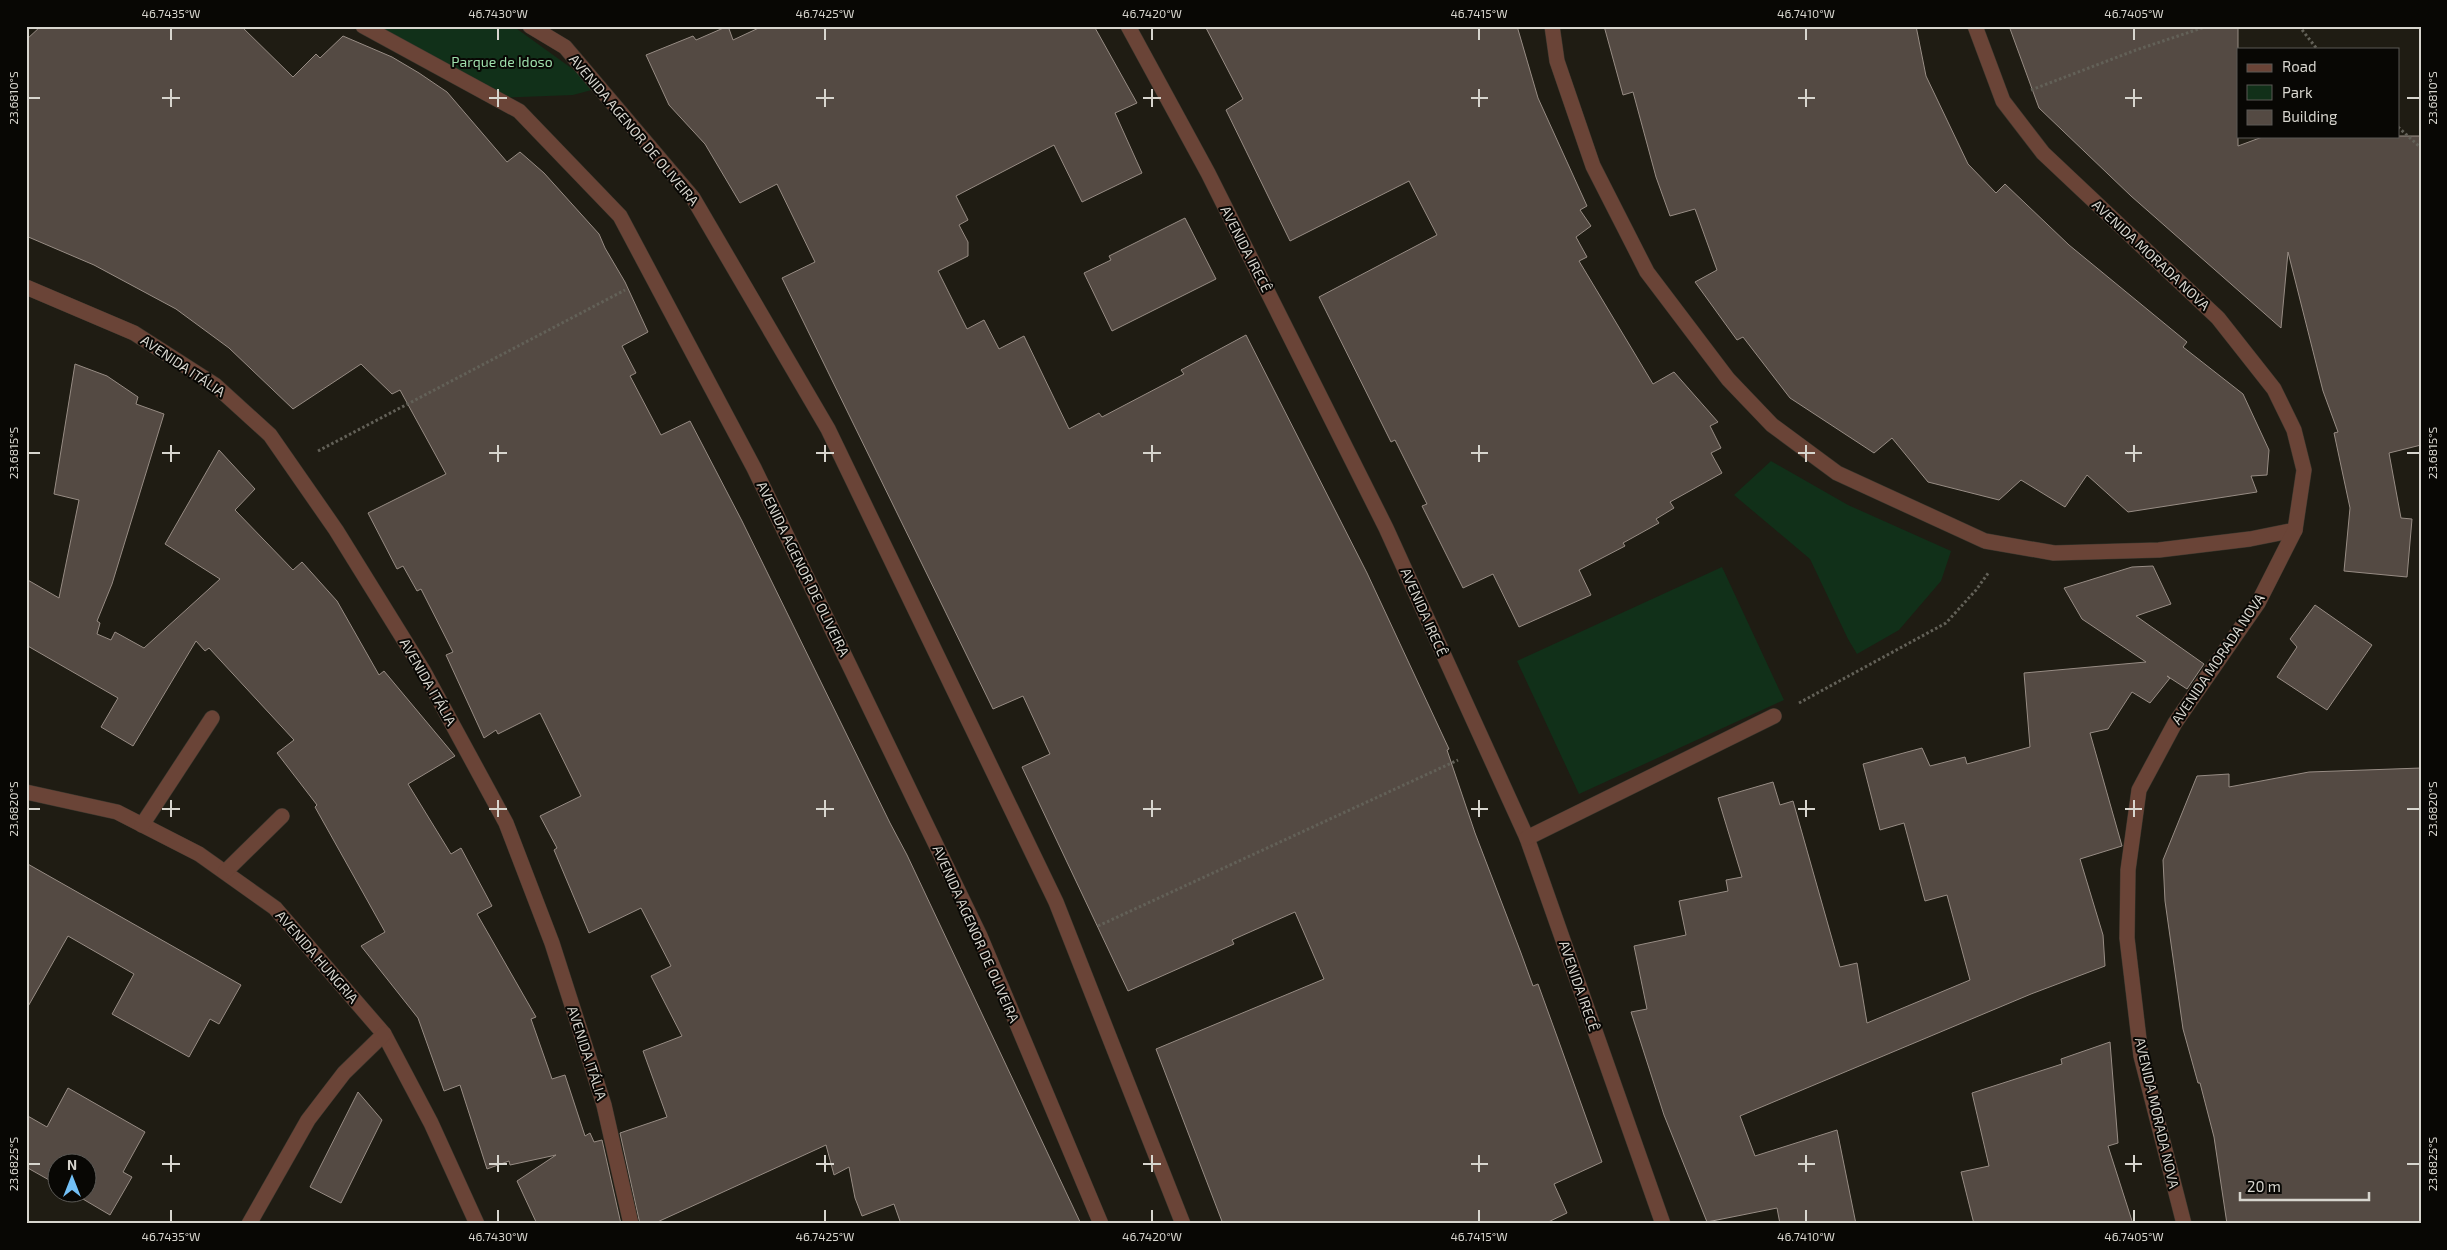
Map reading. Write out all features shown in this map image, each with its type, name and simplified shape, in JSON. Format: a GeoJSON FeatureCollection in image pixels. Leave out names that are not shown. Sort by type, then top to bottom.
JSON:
{"type":"FeatureCollection","features":[{"type":"Feature","properties":{"kind":"street","name":"AVENIDA AGENOR DE OLIVEIRA"},"geometry":{"type":"LineString","coordinates":[[363,26],[519,111],[620,216],[754,468],[975,927],[1101,1224]]}},
{"type":"Feature","properties":{"kind":"street","name":"AVENIDA AGENOR DE OLIVEIRA"},"geometry":{"type":"LineString","coordinates":[[530,26],[565,47],[693,198],[828,429],[1056,902],[1183,1224]]}},
{"type":"Feature","properties":{"kind":"street","name":"AVENIDA IRECÊ"},"geometry":{"type":"LineString","coordinates":[[1128,26],[1208,174],[1386,528],[1527,838],[1662,1224]]}},
{"type":"Feature","properties":{"kind":"street"},"geometry":{"type":"LineString","coordinates":[[1552,26],[1556,60],[1593,166],[1647,272],[1728,380],[1772,425],[1836,473],[1985,541],[2054,553],[2159,550],[2250,539],[2295,530]]}},
{"type":"Feature","properties":{"kind":"street","name":"AVENIDA MORADA NOVA"},"geometry":{"type":"LineString","coordinates":[[1975,26],[2003,101],[2043,153],[2218,318],[2274,389],[2294,430],[2304,470],[2295,530],[2258,603],[2175,723],[2139,790],[2128,870],[2127,938],[2141,1056],[2184,1224]]}},
{"type":"Feature","properties":{"kind":"street","name":"AVENIDA ITÁLIA"},"geometry":{"type":"LineString","coordinates":[[26,288],[134,333],[215,385],[270,435],[336,530],[424,672],[506,823],[552,944],[604,1105],[631,1224]]}},
{"type":"Feature","properties":{"kind":"street"},"geometry":{"type":"LineString","coordinates":[[1527,838],[1774,716]]}},
{"type":"Feature","properties":{"kind":"street"},"geometry":{"type":"LineString","coordinates":[[142,825],[212,718]]}},
{"type":"Feature","properties":{"kind":"street","name":"AVENIDA HUNGRIA"},"geometry":{"type":"LineString","coordinates":[[26,792],[117,812],[199,854],[275,908],[384,1034],[431,1123],[477,1224]]}},
{"type":"Feature","properties":{"kind":"street"},"geometry":{"type":"LineString","coordinates":[[225,872],[282,816]]}},
{"type":"Feature","properties":{"kind":"street"},"geometry":{"type":"LineString","coordinates":[[249,1224],[308,1120],[344,1073],[384,1034]]}},
{"type":"Feature","properties":{"kind":"path"},"geometry":{"type":"LineString","coordinates":[[2003,101],[2136,50],[2208,26]]}},
{"type":"Feature","properties":{"kind":"path"},"geometry":{"type":"LineString","coordinates":[[2299,26],[2317,48]]}},
{"type":"Feature","properties":{"kind":"path"},"geometry":{"type":"LineString","coordinates":[[2400,129],[2421,148]]}},
{"type":"Feature","properties":{"kind":"path"},"geometry":{"type":"LineString","coordinates":[[291,465],[652,276]]}},
{"type":"Feature","properties":{"kind":"path"},"geometry":{"type":"LineString","coordinates":[[1774,716],[1946,623],[1976,590],[2007,545]]}},
{"type":"Feature","properties":{"kind":"path"},"geometry":{"type":"LineString","coordinates":[[1070,938],[1485,747]]}},
{"type":"Feature","properties":{"kind":"green space","name":"Parque de Idoso"},"geometry":{"type":"Polygon","coordinates":[[[361,26],[513,26],[599,88],[573,95],[495,98],[361,26]]]}},
{"type":"Feature","properties":{"kind":"green space"},"geometry":{"type":"Polygon","coordinates":[[[1771,461],[1848,505],[1951,551],[1941,581],[1899,630],[1857,654],[1810,559],[1734,495],[1771,461]]]}},
{"type":"Feature","properties":{"kind":"green space"},"geometry":{"type":"Polygon","coordinates":[[[1722,567],[1784,700],[1579,794],[1517,661],[1722,567]]]}},
{"type":"Feature","properties":{"kind":"building"},"geometry":{"type":"Polygon","coordinates":[[[41,26],[241,26],[293,77],[316,54],[320,58],[343,36],[392,57],[447,92],[507,162],[520,152],[544,173],[599,234],[625,282],[648,332],[622,346],[636,373],[630,376],[661,435],[690,421],[742,521],[907,855],[1081,1224],[901,1224],[894,1204],[862,1216],[855,1198],[849,1167],[834,1175],[826,1145],[653,1224],[640,1224],[620,1133],[667,1117],[643,1051],[682,1036],[651,976],[671,966],[641,908],[589,933],[554,850],[557,848],[540,816],[581,796],[540,713],[498,734],[496,730],[484,738],[446,655],[453,652],[421,589],[417,591],[403,566],[397,569],[368,513],[446,474],[400,390],[392,394],[361,364],[293,409],[229,348],[176,309],[94,265],[26,236],[26,40],[41,26]]]}},
{"type":"Feature","properties":{"kind":"building"},"geometry":{"type":"Polygon","coordinates":[[[728,26],[733,40],[763,26],[1094,26],[1137,103],[1115,113],[1142,173],[1082,202],[1054,145],[956,196],[968,220],[959,225],[968,242],[968,256],[938,271],[967,329],[984,320],[999,349],[1024,336],[1069,429],[1099,413],[1102,417],[1184,374],[1181,370],[1246,335],[1367,573],[1449,749],[1447,750],[1475,833],[1533,986],[1538,984],[1602,1162],[1554,1184],[1567,1213],[1544,1224],[1223,1224],[1156,1049],[1324,979],[1295,912],[1232,940],[1234,944],[1128,991],[1022,767],[1050,754],[1023,696],[993,709],[782,278],[815,262],[777,184],[740,203],[705,144],[669,105],[646,55],[693,36],[696,40],[728,26]]]}},
{"type":"Feature","properties":{"kind":"building"},"geometry":{"type":"Polygon","coordinates":[[[1205,26],[1517,26],[1538,98],[1587,206],[1580,210],[1591,226],[1576,237],[1587,257],[1579,261],[1653,384],[1674,372],[1718,422],[1710,426],[1721,448],[1711,453],[1722,473],[1670,502],[1674,508],[1656,519],[1659,523],[1623,543],[1625,546],[1579,570],[1591,595],[1519,627],[1493,574],[1463,588],[1422,506],[1427,504],[1395,440],[1391,442],[1319,297],[1437,235],[1409,181],[1290,241],[1226,110],[1243,99],[1205,26]]]}},
{"type":"Feature","properties":{"kind":"building"},"geometry":{"type":"Polygon","coordinates":[[[1604,26],[1916,26],[1926,76],[1968,164],[1996,193],[2005,184],[2069,245],[2187,342],[2183,347],[2243,394],[2269,450],[2267,475],[2251,476],[2257,492],[2128,512],[2087,475],[2065,507],[2021,480],[1999,500],[1928,482],[1892,438],[1874,453],[1790,398],[1743,337],[1737,340],[1695,282],[1717,270],[1695,209],[1670,216],[1656,177],[1633,92],[1623,95],[1604,26]]]}},
{"type":"Feature","properties":{"kind":"building"},"geometry":{"type":"Polygon","coordinates":[[[2009,26],[2238,26],[2238,146],[2260,138],[2400,138],[2400,136],[2421,136],[2421,445],[2389,453],[2401,518],[2412,519],[2407,577],[2344,571],[2350,508],[2334,433],[2338,432],[2323,391],[2288,252],[2281,328],[2131,196],[2039,108],[2009,26]]]}},
{"type":"Feature","properties":{"kind":"building"},"geometry":{"type":"Polygon","coordinates":[[[1185,218],[1216,279],[1112,331],[1084,273],[1111,260],[1109,256],[1185,218]]]}},
{"type":"Feature","properties":{"kind":"building"},"geometry":{"type":"Polygon","coordinates":[[[75,364],[107,376],[138,397],[136,404],[164,414],[112,584],[97,621],[100,623],[97,634],[111,640],[115,632],[144,648],[220,579],[165,544],[219,450],[255,489],[235,510],[293,570],[302,562],[337,601],[379,675],[384,671],[455,756],[408,784],[451,854],[461,848],[492,906],[477,914],[536,1017],[531,1019],[552,1079],[565,1075],[585,1136],[590,1133],[594,1142],[602,1140],[621,1224],[537,1224],[517,1181],[556,1155],[510,1165],[509,1161],[487,1169],[460,1085],[444,1091],[418,1018],[361,946],[385,932],[315,807],[317,805],[277,753],[294,740],[209,648],[205,651],[196,641],[133,746],[101,727],[118,698],[26,645],[26,579],[59,598],[79,500],[54,494],[75,364]]]}},
{"type":"Feature","properties":{"kind":"building"},"geometry":{"type":"Polygon","coordinates":[[[2153,566],[2171,604],[2136,616],[2204,664],[2187,689],[2167,676],[2170,678],[2150,703],[2132,692],[2108,729],[2090,733],[2122,846],[2080,859],[2103,935],[2105,966],[2031,994],[1740,1116],[1755,1156],[1837,1130],[1856,1224],[1780,1224],[1777,1208],[1707,1222],[1664,1115],[1631,1012],[1647,1009],[1634,946],[1686,935],[1679,901],[1728,891],[1726,880],[1742,877],[1718,798],[1773,782],[1780,805],[1793,801],[1840,967],[1857,963],[1867,1023],[1970,980],[1947,895],[1925,901],[1904,823],[1880,830],[1863,764],[1922,748],[1930,766],[1965,757],[1967,764],[2030,747],[2024,673],[2146,662],[2082,619],[2064,588],[2132,567],[2153,566]]]}},
{"type":"Feature","properties":{"kind":"building"},"geometry":{"type":"Polygon","coordinates":[[[2315,605],[2372,645],[2327,710],[2277,677],[2297,647],[2290,639],[2315,605]]]}},
{"type":"Feature","properties":{"kind":"building"},"geometry":{"type":"Polygon","coordinates":[[[2421,768],[2421,1224],[2227,1224],[2214,1137],[2183,1029],[2165,901],[2163,860],[2197,776],[2229,774],[2229,787],[2309,772],[2421,768]]]}},
{"type":"Feature","properties":{"kind":"building"},"geometry":{"type":"Polygon","coordinates":[[[26,863],[241,985],[219,1024],[210,1019],[189,1057],[112,1014],[134,974],[68,936],[26,1010],[26,863]]]}},
{"type":"Feature","properties":{"kind":"building"},"geometry":{"type":"Polygon","coordinates":[[[2110,1042],[2118,1143],[2108,1146],[2133,1224],[1974,1224],[1961,1172],[1989,1166],[1972,1093],[2062,1064],[2061,1059],[2110,1042]]]}},
{"type":"Feature","properties":{"kind":"building"},"geometry":{"type":"Polygon","coordinates":[[[68,1088],[145,1132],[123,1172],[132,1177],[110,1215],[88,1202],[98,1202],[98,1152],[48,1152],[48,1179],[26,1167],[26,1115],[47,1127],[68,1088]]]}},
{"type":"Feature","properties":{"kind":"building"},"geometry":{"type":"Polygon","coordinates":[[[358,1092],[382,1120],[341,1203],[310,1187],[358,1092]]]}}]}
